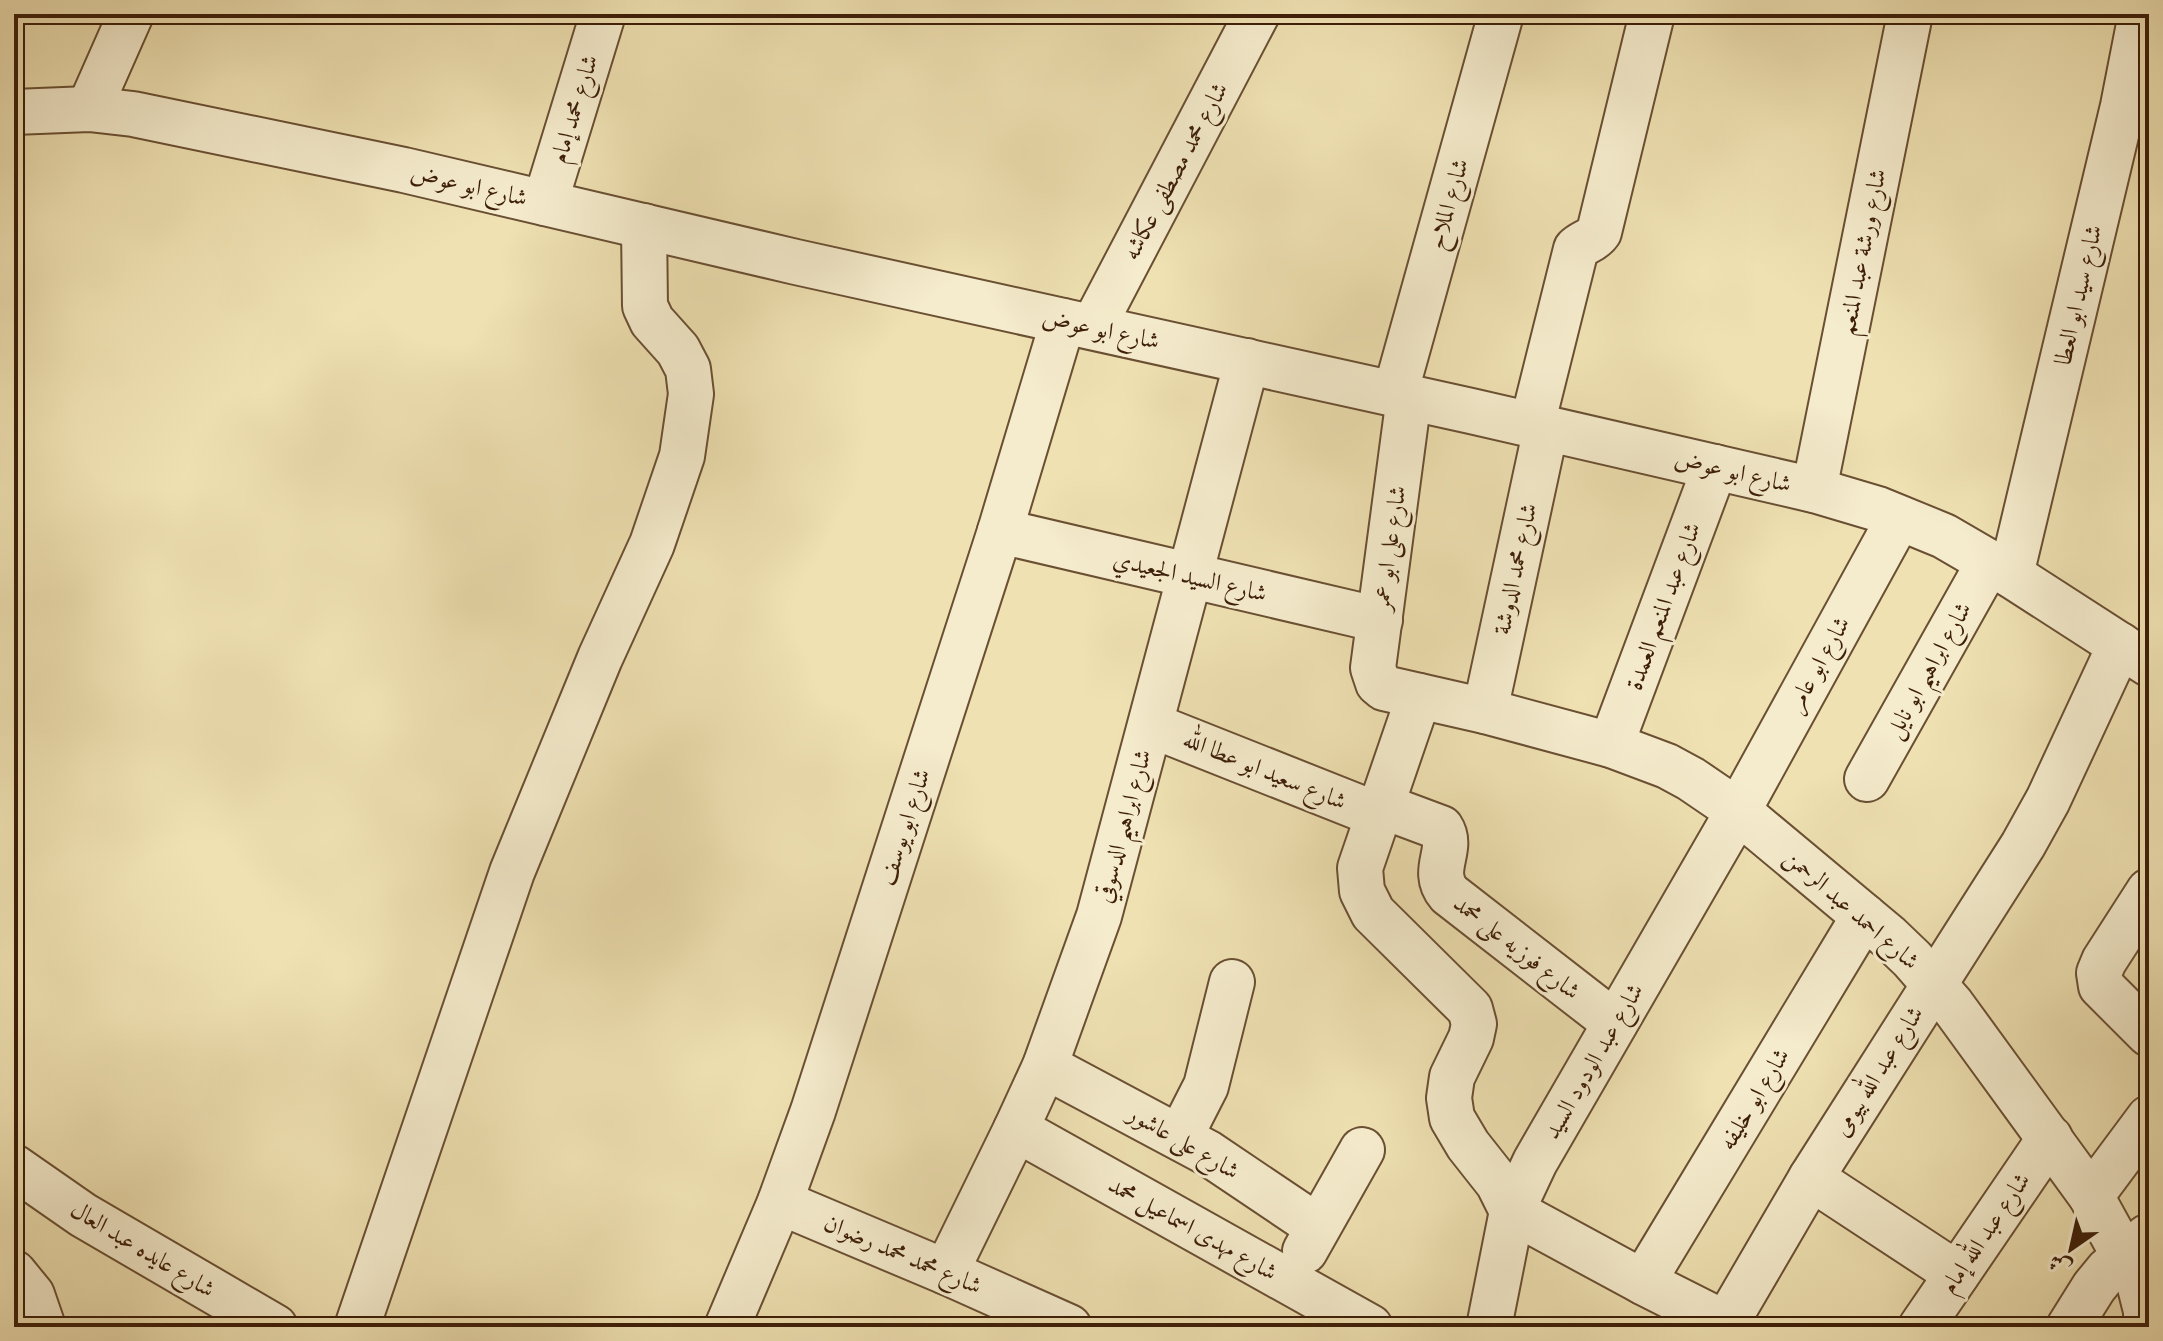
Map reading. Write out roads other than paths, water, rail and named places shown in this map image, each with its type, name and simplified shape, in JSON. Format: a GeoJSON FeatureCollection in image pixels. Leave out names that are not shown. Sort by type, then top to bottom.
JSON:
{"type":"FeatureCollection","features":[{"type":"Feature","properties":{"kind":"street"},"geometry":{"type":"LineString","coordinates":[[89,109],[131,14]]}},
{"type":"Feature","properties":{"kind":"street","name":"شارع محمد إمام"},"geometry":{"type":"LineString","coordinates":[[545,203],[603,14]]}},
{"type":"Feature","properties":{"kind":"street","name":"شارع محمد مصطفى عكاشه"},"geometry":{"type":"LineString","coordinates":[[1078,324],[1257,14]]}},
{"type":"Feature","properties":{"kind":"street","name":"شارع الملاح"},"geometry":{"type":"LineString","coordinates":[[1402,395],[1501,14]]}},
{"type":"Feature","properties":{"kind":"street","name":"شارع محمد الدوشة"},"geometry":{"type":"LineString","coordinates":[[1485,711],[1576,249],[1595,238],[1599,232],[1652,14]]}},
{"type":"Feature","properties":{"kind":"street","name":"شارع ورشة عبد المنعم"},"geometry":{"type":"LineString","coordinates":[[1814,490],[1910,14]]}},
{"type":"Feature","properties":{"kind":"street","name":"شارع سيد ابو العطا"},"geometry":{"type":"LineString","coordinates":[[2000,569],[2143,27]]}},
{"type":"Feature","properties":{"kind":"street","name":"شارع ابو عوض"},"geometry":{"type":"LineString","coordinates":[[14,112],[89,109],[133,114],[404,170],[1814,490],[1878,509],[1944,536],[2135,654]]}},
{"type":"Feature","properties":{"kind":"street"},"geometry":{"type":"LineString","coordinates":[[357,1327],[512,872],[600,658],[652,544],[682,456],[691,394],[688,369],[678,350],[652,321],[645,306],[644,226]]}},
{"type":"Feature","properties":{"kind":"street","name":"شارع ابو يوسف"},"geometry":{"type":"LineString","coordinates":[[727,1327],[780,1202],[813,1111],[1000,531],[1078,324]]}},
{"type":"Feature","properties":{"kind":"street","name":"شارع ابراهيم الدسوقي"},"geometry":{"type":"LineString","coordinates":[[946,1272],[1045,1066],[1099,916],[1247,361]]}},
{"type":"Feature","properties":{"kind":"street","name":"شارع على ابو عمر"},"geometry":{"type":"LineString","coordinates":[[1402,395],[1373,668],[1374,676],[1384,688],[1406,693]]}},
{"type":"Feature","properties":{"kind":"street","name":"شارع عبد المنعم العمدة"},"geometry":{"type":"LineString","coordinates":[[1611,745],[1715,467]]}},
{"type":"Feature","properties":{"kind":"street","name":"شارع ابو عامر"},"geometry":{"type":"LineString","coordinates":[[1738,811],[1899,518]]}},
{"type":"Feature","properties":{"kind":"street","name":"شارع السيد الجعيدي"},"geometry":{"type":"LineString","coordinates":[[1000,531],[1380,620]]}},
{"type":"Feature","properties":{"kind":"street","name":"شارع ابراهيم ابو نايل"},"geometry":{"type":"LineString","coordinates":[[1867,779],[2000,569]]}},
{"type":"Feature","properties":{"kind":"street","name":"شارع عبد الله بيومى"},"geometry":{"type":"LineString","coordinates":[[1728,1326],[1811,1178],[1997,887],[2135,654]]}},
{"type":"Feature","properties":{"kind":"street"},"geometry":{"type":"LineString","coordinates":[[1406,693],[1380,811],[1360,868],[1362,891],[1373,913],[1470,1009],[1474,1024],[1471,1038],[1452,1077],[1449,1098],[1452,1118],[1468,1145],[1498,1183],[1512,1211],[1728,1326]]}},
{"type":"Feature","properties":{"kind":"street","name":"شارع احمد عبد الرحمن"},"geometry":{"type":"LineString","coordinates":[[1406,693],[1611,745],[1667,766],[1738,811],[1864,916],[1934,983],[2091,1196],[2137,1246],[2146,1327]]}},
{"type":"Feature","properties":{"kind":"street","name":"شارع سعيد ابو عطا الله"},"geometry":{"type":"LineString","coordinates":[[1151,725],[1380,811]]}},
{"type":"Feature","properties":{"kind":"street","name":"شارع فوزيه على محمد"},"geometry":{"type":"LineString","coordinates":[[1380,811],[1441,828],[1446,839],[1440,871],[1443,887],[1449,894],[1615,1023]]}},
{"type":"Feature","properties":{"kind":"street","name":"شارع عبد الودود السيد"},"geometry":{"type":"LineString","coordinates":[[1489,1327],[1512,1211],[1535,1162],[1738,811]]}},
{"type":"Feature","properties":{"kind":"street"},"geometry":{"type":"LineString","coordinates":[[2149,891],[2099,973],[2101,986],[2149,1034]]}},
{"type":"Feature","properties":{"kind":"street","name":"شارع ابو خليفه"},"geometry":{"type":"LineString","coordinates":[[1643,1282],[1864,916]]}},
{"type":"Feature","properties":{"kind":"street"},"geometry":{"type":"LineString","coordinates":[[1180,1137],[1206,1086],[1232,982]]}},
{"type":"Feature","properties":{"kind":"street","name":"شارع على عاشور"},"geometry":{"type":"LineString","coordinates":[[1045,1066],[1180,1137],[1318,1227]]}},
{"type":"Feature","properties":{"kind":"street"},"geometry":{"type":"LineString","coordinates":[[2091,1196],[2149,1118]]}},
{"type":"Feature","properties":{"kind":"street","name":"شارع مهدى اسماعيل محمد"},"geometry":{"type":"LineString","coordinates":[[1016,1129],[1370,1327]]}},
{"type":"Feature","properties":{"kind":"street","name":"شارع عبد الله إمام"},"geometry":{"type":"LineString","coordinates":[[1921,1327],[2050,1138]]}},
{"type":"Feature","properties":{"kind":"street"},"geometry":{"type":"LineString","coordinates":[[1288,1281],[1362,1150]]}},
{"type":"Feature","properties":{"kind":"street","name":"شارع عايده عبد العال"},"geometry":{"type":"LineString","coordinates":[[14,1167],[83,1215],[275,1327]]}},
{"type":"Feature","properties":{"kind":"street"},"geometry":{"type":"LineString","coordinates":[[1811,1178],[1957,1274]]}},
{"type":"Feature","properties":{"kind":"street","name":"شارع محمد محمد رضوان"},"geometry":{"type":"LineString","coordinates":[[780,1202],[1069,1327]]}},
{"type":"Feature","properties":{"kind":"street"},"geometry":{"type":"LineString","coordinates":[[2069,1327],[2108,1270],[2137,1246]]}},
{"type":"Feature","properties":{"kind":"street"},"geometry":{"type":"LineString","coordinates":[[14,1273],[32,1295],[43,1327]]}}]}
